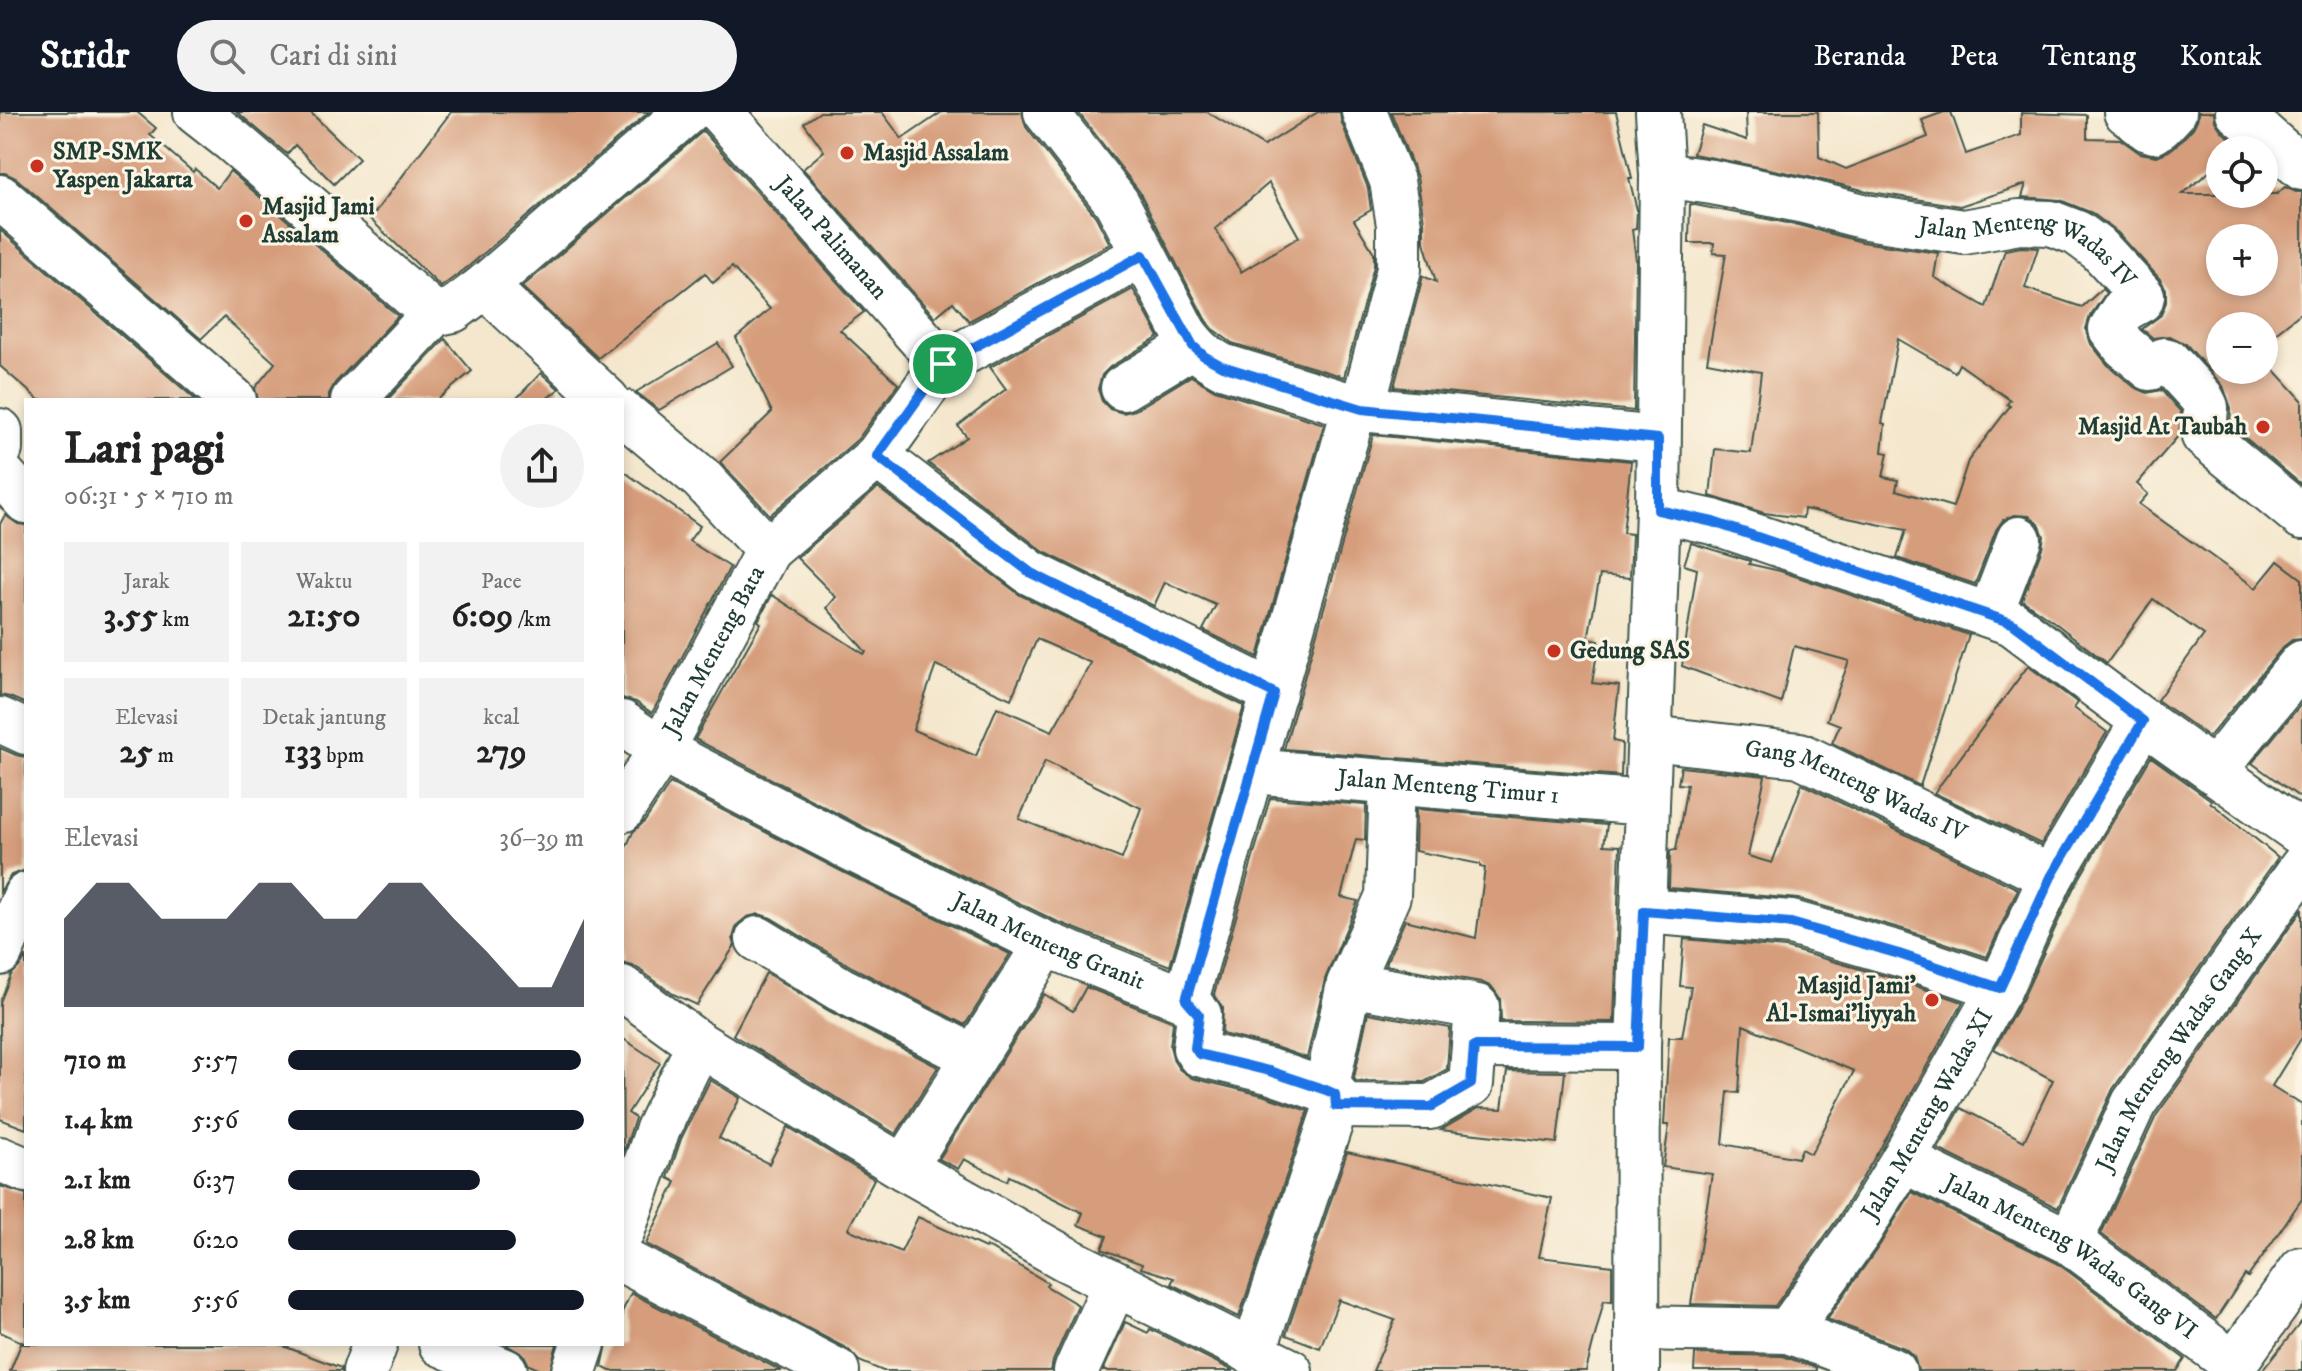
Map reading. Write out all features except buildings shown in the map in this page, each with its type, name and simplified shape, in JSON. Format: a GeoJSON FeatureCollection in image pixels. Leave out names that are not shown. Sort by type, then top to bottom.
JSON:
{"type":"FeatureCollection","features":[{"type":"Feature","properties":{"kind":"street"},"geometry":{"type":"LineString","coordinates":[[196,112],[434,314]]}},
{"type":"Feature","properties":{"kind":"street"},"geometry":{"type":"LineString","coordinates":[[355,398],[434,314],[453,310],[485,286],[687,112]]}},
{"type":"Feature","properties":{"kind":"street","name":"Jalan Palimanan"},"geometry":{"type":"LineString","coordinates":[[720,112],[943,364]]}},
{"type":"Feature","properties":{"kind":"street"},"geometry":{"type":"LineString","coordinates":[[1046,112],[1117,203],[1193,346],[1222,366],[1359,408],[1658,439]]}},
{"type":"Feature","properties":{"kind":"street"},"geometry":{"type":"LineString","coordinates":[[1349,984],[1477,1007],[1471,1084],[1431,1107],[1331,1098],[1269,1071],[1199,1054],[1195,1048],[1199,1015],[1186,1000],[1399,269],[1399,225],[1392,181],[1364,112]]}},
{"type":"Feature","properties":{"kind":"street"},"geometry":{"type":"LineString","coordinates":[[1637,1371],[1638,1047],[1658,510],[1662,175],[1658,112]]}},
{"type":"Feature","properties":{"kind":"street"},"geometry":{"type":"LineString","coordinates":[[2126,112],[2154,131],[2174,112]]}},
{"type":"Feature","properties":{"kind":"street"},"geometry":{"type":"LineString","coordinates":[[2238,112],[2302,168]]}},
{"type":"Feature","properties":{"kind":"street","name":"Jalan Menteng Wadas IV"},"geometry":{"type":"LineString","coordinates":[[1662,175],[1712,182],[1866,217],[1964,232],[2019,222],[2051,223],[2077,233],[2100,250],[2142,296],[2141,300],[2123,310],[2111,329],[2124,346],[2150,368],[2168,361],[2201,397],[2206,407],[2204,436],[2302,517]]}},
{"type":"Feature","properties":{"kind":"street"},"geometry":{"type":"LineString","coordinates":[[0,197],[232,398]]}},
{"type":"Feature","properties":{"kind":"street","name":"Jalan Menteng Bata"},"geometry":{"type":"LineString","coordinates":[[624,807],[661,750],[768,550],[877,456],[943,364],[1143,255]]}},
{"type":"Feature","properties":{"kind":"street"},"geometry":{"type":"LineString","coordinates":[[485,286],[605,398]]}},
{"type":"Feature","properties":{"kind":"street"},"geometry":{"type":"LineString","coordinates":[[1123,388],[1193,346]]}},
{"type":"Feature","properties":{"kind":"street","name":"Jalan Menteng Bata"},"geometry":{"type":"LineString","coordinates":[[624,414],[701,478],[768,550]]}},
{"type":"Feature","properties":{"kind":"street"},"geometry":{"type":"LineString","coordinates":[[0,431],[0,449]]}},
{"type":"Feature","properties":{"kind":"street"},"geometry":{"type":"LineString","coordinates":[[877,456],[1031,573],[1274,693]]}},
{"type":"Feature","properties":{"kind":"street"},"geometry":{"type":"LineString","coordinates":[[0,472],[24,499]]}},
{"type":"Feature","properties":{"kind":"street"},"geometry":{"type":"LineString","coordinates":[[1658,510],[1713,522],[2012,623],[2302,834]]}},
{"type":"Feature","properties":{"kind":"street"},"geometry":{"type":"LineString","coordinates":[[1990,615],[2019,539]]}},
{"type":"Feature","properties":{"kind":"street"},"geometry":{"type":"LineString","coordinates":[[2214,771],[2302,663]]}},
{"type":"Feature","properties":{"kind":"street"},"geometry":{"type":"LineString","coordinates":[[0,720],[24,731]]}},
{"type":"Feature","properties":{"kind":"street","name":"Jalan Menteng Wadas XI"},"geometry":{"type":"LineString","coordinates":[[1788,1331],[1859,1232],[1903,1160],[2000,988],[2051,877],[2143,721]]}},
{"type":"Feature","properties":{"kind":"street","name":"Jalan Menteng Bata"},"geometry":{"type":"LineString","coordinates":[[624,724],[661,750]]}},
{"type":"Feature","properties":{"kind":"street","name":"Gang Menteng Wadas IV"},"geometry":{"type":"LineString","coordinates":[[1651,738],[1800,755],[2051,877]]}},
{"type":"Feature","properties":{"kind":"street","name":"Jalan Menteng Granit"},"geometry":{"type":"LineString","coordinates":[[661,750],[856,851],[1046,944],[1186,1000]]}},
{"type":"Feature","properties":{"kind":"street","name":"Jalan Menteng Timur 1"},"geometry":{"type":"LineString","coordinates":[[1251,771],[1647,803]]}},
{"type":"Feature","properties":{"kind":"street"},"geometry":{"type":"LineString","coordinates":[[624,989],[699,1044],[904,1168],[1066,1259],[1271,1362],[1331,1098],[1349,984],[1388,896],[1392,782]]}},
{"type":"Feature","properties":{"kind":"street","name":"Jalan Menteng Wadas Gang X"},"geometry":{"type":"LineString","coordinates":[[2070,1242],[2134,1103],[2302,867]]}},
{"type":"Feature","properties":{"kind":"street"},"geometry":{"type":"LineString","coordinates":[[1644,911],[1791,923],[1899,954],[2000,988]]}},
{"type":"Feature","properties":{"kind":"street"},"geometry":{"type":"LineString","coordinates":[[758,939],[840,989],[974,1057]]}},
{"type":"Feature","properties":{"kind":"street"},"geometry":{"type":"LineString","coordinates":[[904,1168],[1046,944]]}},
{"type":"Feature","properties":{"kind":"street"},"geometry":{"type":"LineString","coordinates":[[624,1226],[658,1129],[699,1044]]}},
{"type":"Feature","properties":{"kind":"street"},"geometry":{"type":"LineString","coordinates":[[1474,1046],[1638,1047]]}},
{"type":"Feature","properties":{"kind":"street"},"geometry":{"type":"LineString","coordinates":[[0,1159],[24,1169]]}},
{"type":"Feature","properties":{"kind":"street","name":"Jalan Menteng Wadas Gang VI"},"geometry":{"type":"LineString","coordinates":[[1903,1160],[2070,1242],[2232,1368]]}},
{"type":"Feature","properties":{"kind":"street"},"geometry":{"type":"LineString","coordinates":[[624,1261],[837,1371]]}},
{"type":"Feature","properties":{"kind":"street"},"geometry":{"type":"LineString","coordinates":[[2232,1368],[2302,1269]]}},
{"type":"Feature","properties":{"kind":"street"},"geometry":{"type":"LineString","coordinates":[[1076,1371],[1115,1284]]}},
{"type":"Feature","properties":{"kind":"street"},"geometry":{"type":"LineString","coordinates":[[1637,1328],[1788,1331],[1894,1371]]}},
{"type":"Feature","properties":{"kind":"street"},"geometry":{"type":"LineString","coordinates":[[365,1371],[374,1346]]}},
{"type":"Feature","properties":{"kind":"street"},"geometry":{"type":"LineString","coordinates":[[446,1346],[505,1371]]}},
{"type":"Feature","properties":{"kind":"street"},"geometry":{"type":"LineString","coordinates":[[574,1371],[582,1346]]}},
{"type":"Feature","properties":{"kind":"place","name":"Masjid Assalam"},"geometry":{"type":"Point","coordinates":[847,153]}},
{"type":"Feature","properties":{"kind":"place","name":"SMP-SMK Yaspen Jakarta"},"geometry":{"type":"Point","coordinates":[37,166]}},
{"type":"Feature","properties":{"kind":"place","name":"Masjid Jami Assalam"},"geometry":{"type":"Point","coordinates":[246,221]}},
{"type":"Feature","properties":{"kind":"place","name":"Masjid At Taubah"},"geometry":{"type":"Point","coordinates":[2263,427]}},
{"type":"Feature","properties":{"kind":"place","name":"Gedung SAS"},"geometry":{"type":"Point","coordinates":[1554,651]}},
{"type":"Feature","properties":{"kind":"place","name":"Masjid Jami' Al-Ismai'liyyah"},"geometry":{"type":"Point","coordinates":[1932,1000]}},
{"type":"Feature","properties":{"kind":"route"},"geometry":{"type":"LineString","coordinates":[[1143,255],[1193,346],[1222,366],[1362,409],[1658,439],[1658,510],[1713,522],[2012,623],[2143,721],[2051,877],[2000,988],[1899,954],[1791,923],[1644,911],[1638,1047],[1474,1046],[1471,1084],[1431,1107],[1336,1106],[1335,1094],[1326,1090],[1269,1071],[1199,1054],[1195,1048],[1199,1015],[1186,1000],[1274,693],[1031,573],[877,456],[943,364],[1143,255]]}}]}
